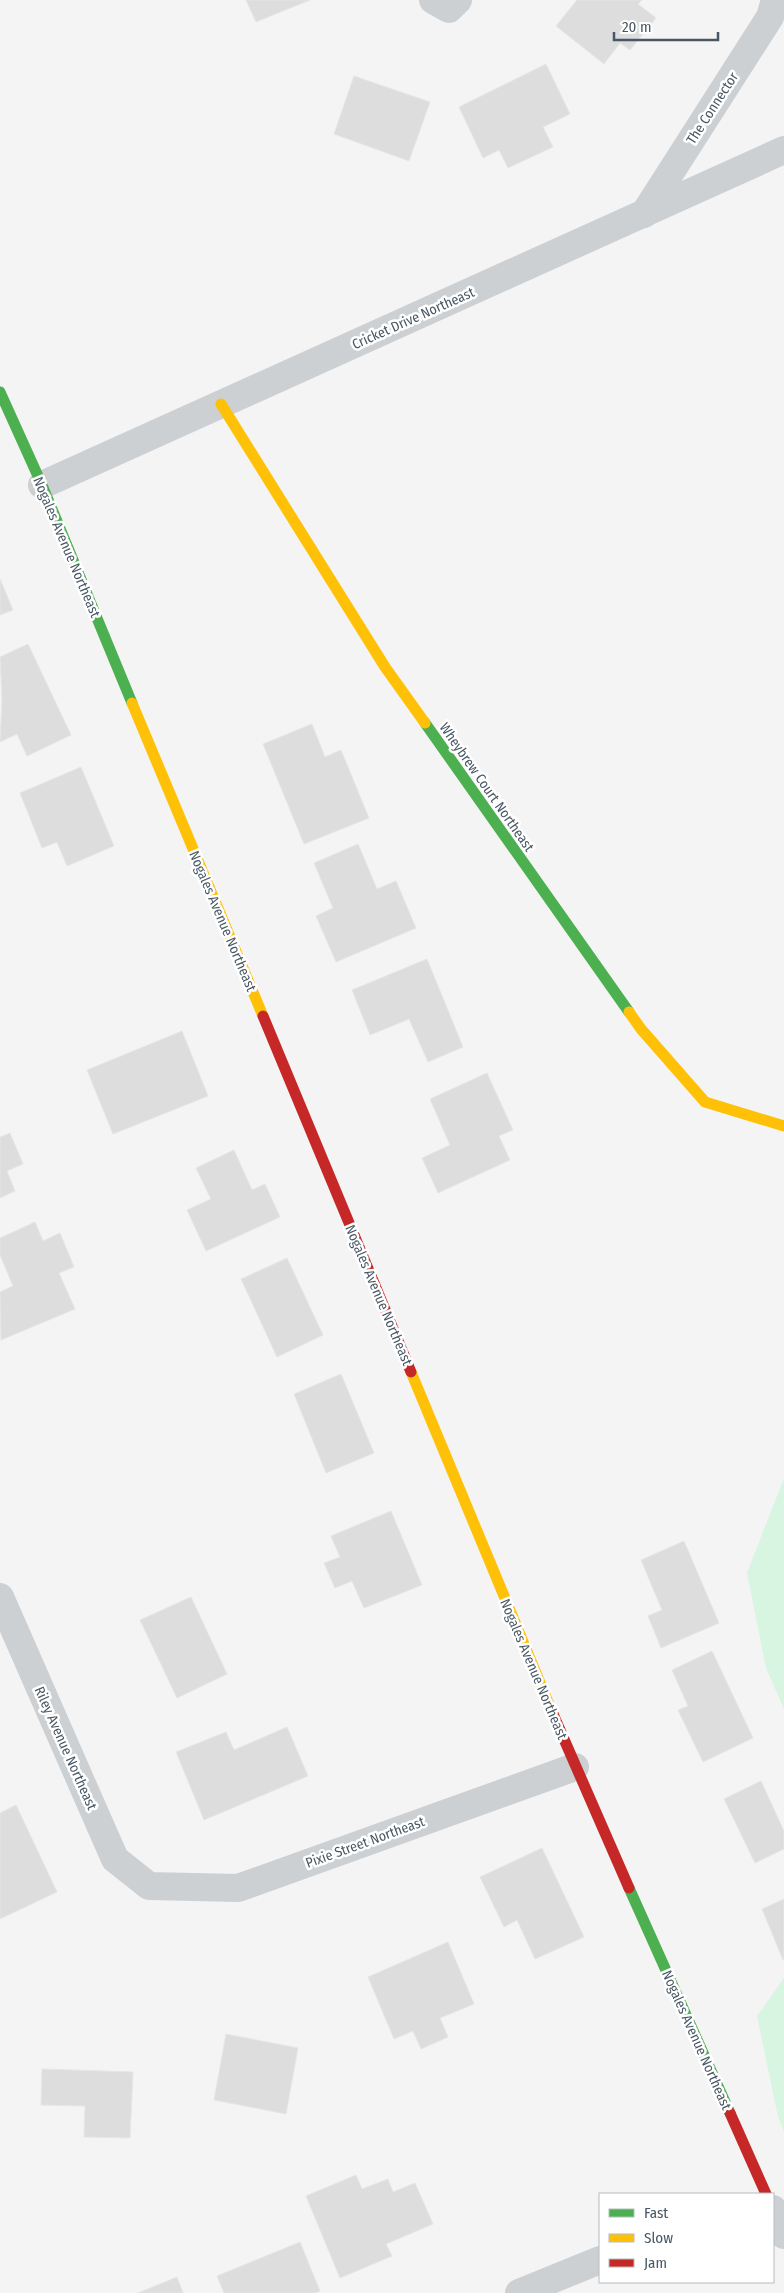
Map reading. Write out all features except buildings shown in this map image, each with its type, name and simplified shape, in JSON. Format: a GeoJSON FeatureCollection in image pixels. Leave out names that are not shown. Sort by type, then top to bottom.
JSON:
{"type":"FeatureCollection","features":[{"type":"Feature","properties":{"kind":"street"},"geometry":{"type":"LineString","coordinates":[[433,0],[449,9],[458,0]]}},
{"type":"Feature","properties":{"kind":"street","name":"The Connector"},"geometry":{"type":"LineString","coordinates":[[644,214],[770,17],[775,0]]}},
{"type":"Feature","properties":{"kind":"street","name":"Cricket Drive Northeast"},"geometry":{"type":"LineString","coordinates":[[42,485],[784,150]]}},
{"type":"Feature","properties":{"kind":"street","name":"Nogales Avenue Northeast"},"geometry":{"type":"LineString","coordinates":[[0,392],[42,485],[575,1767],[765,2193]]}},
{"type":"Feature","properties":{"kind":"street","name":"Wheybrew Court Northeast"},"geometry":{"type":"LineString","coordinates":[[221,404],[385,667],[640,1029],[705,1102],[784,1126]]}},
{"type":"Feature","properties":{"kind":"street","name":"Riley Avenue Northeast"},"geometry":{"type":"LineString","coordinates":[[0,1597],[115,1859],[149,1886]]}},
{"type":"Feature","properties":{"kind":"street","name":"Pixie Street Northeast"},"geometry":{"type":"LineString","coordinates":[[149,1886],[238,1888],[575,1767]]}},
{"type":"Feature","properties":{"kind":"street","name":"Nogales Avenue Northeast"},"geometry":{"type":"LineString","coordinates":[[774,2213],[784,2235]]}},
{"type":"Feature","properties":{"kind":"street"},"geometry":{"type":"LineString","coordinates":[[519,2293],[599,2260]]}},
{"type":"Feature","properties":{"kind":"green space"},"geometry":{"type":"Polygon","coordinates":[[[784,1478],[784,1709],[766,1668],[747,1573],[784,1478]]]}},
{"type":"Feature","properties":{"kind":"green space"},"geometry":{"type":"Polygon","coordinates":[[[784,1978],[784,2132],[778,2117],[757,2016],[784,1978]]]}},
{"type":"Feature","properties":{"kind":"traffic: fast"},"geometry":{"type":"LineString","coordinates":[[0,392],[42,485],[132,703]]}},
{"type":"Feature","properties":{"kind":"traffic: fast"},"geometry":{"type":"LineString","coordinates":[[425,723],[629,1012]]}},
{"type":"Feature","properties":{"kind":"traffic: fast"},"geometry":{"type":"LineString","coordinates":[[629,1888],[730,2113]]}},
{"type":"Feature","properties":{"kind":"traffic: slow"},"geometry":{"type":"LineString","coordinates":[[221,404],[385,667],[425,723]]}},
{"type":"Feature","properties":{"kind":"traffic: slow"},"geometry":{"type":"LineString","coordinates":[[132,703],[263,1016]]}},
{"type":"Feature","properties":{"kind":"traffic: slow"},"geometry":{"type":"LineString","coordinates":[[629,1012],[641,1029],[705,1102],[784,1126]]}},
{"type":"Feature","properties":{"kind":"traffic: slow"},"geometry":{"type":"LineString","coordinates":[[411,1372],[553,1714]]}},
{"type":"Feature","properties":{"kind":"traffic: jam"},"geometry":{"type":"LineString","coordinates":[[263,1016],[411,1372]]}},
{"type":"Feature","properties":{"kind":"traffic: jam"},"geometry":{"type":"LineString","coordinates":[[553,1714],[629,1888]]}},
{"type":"Feature","properties":{"kind":"traffic: jam"},"geometry":{"type":"LineString","coordinates":[[730,2113],[766,2193]]}}]}
